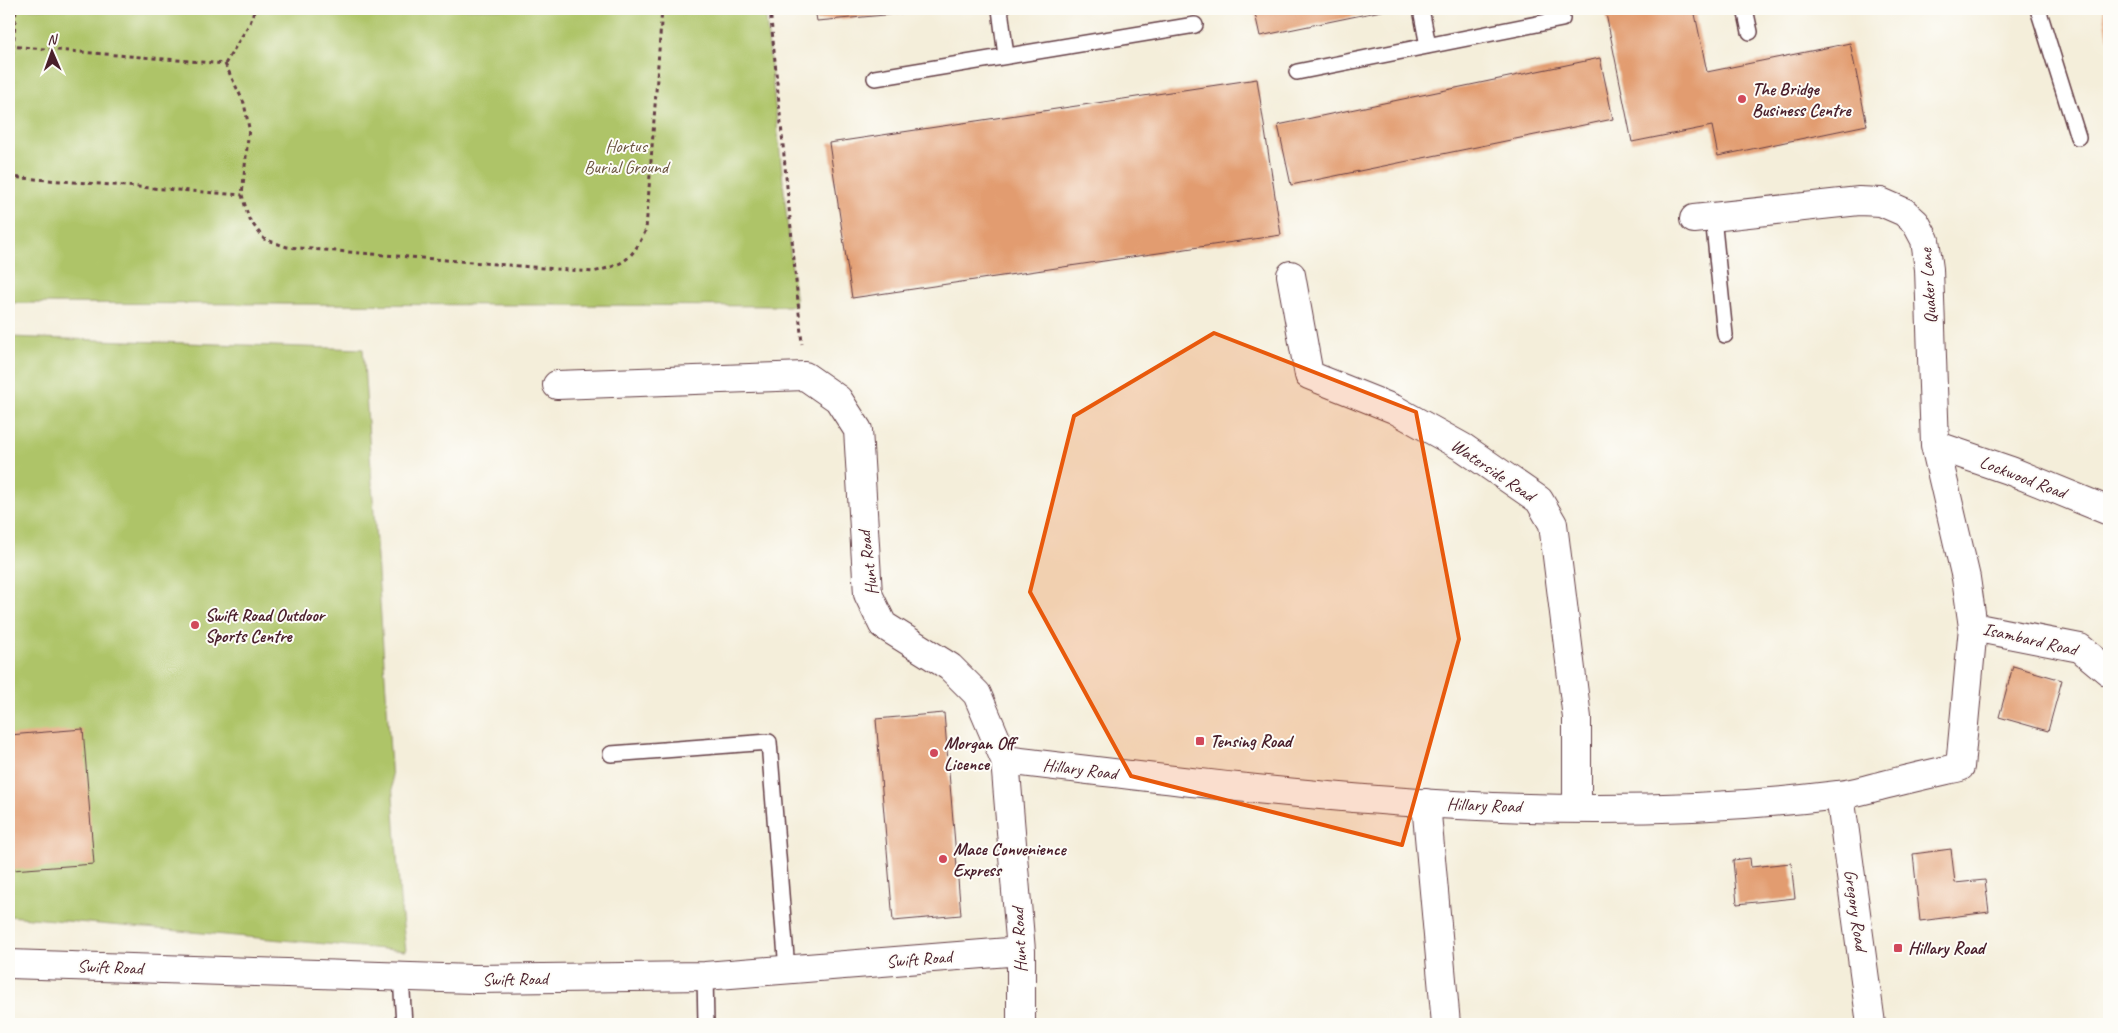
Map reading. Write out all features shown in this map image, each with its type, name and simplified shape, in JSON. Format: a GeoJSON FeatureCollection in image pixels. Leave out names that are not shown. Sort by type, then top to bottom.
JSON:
{"type":"FeatureCollection","features":[{"type":"Feature","properties":{"kind":"street","name":"Quaker Lane"},"geometry":{"type":"LineString","coordinates":[[1704,218],[1858,201],[1881,202],[1904,212],[1916,223],[1925,240],[1929,269],[1936,445],[1966,578],[1973,627],[1960,767]]}},
{"type":"Feature","properties":{"kind":"street","name":"Waterside Road"},"geometry":{"type":"LineString","coordinates":[[1291,275],[1309,375],[1394,410],[1464,448],[1539,500],[1554,524],[1577,718],[1577,808]]}},
{"type":"Feature","properties":{"kind":"street"},"geometry":{"type":"LineString","coordinates":[[557,384],[805,376]]}},
{"type":"Feature","properties":{"kind":"street","name":"Hunt Road"},"geometry":{"type":"LineString","coordinates":[[805,376],[838,400],[858,430],[868,594],[883,625],[950,667],[977,694],[1005,760],[1021,950],[1021,1024]]}},
{"type":"Feature","properties":{"kind":"street","name":"Lockwood Road"},"geometry":{"type":"LineString","coordinates":[[1936,445],[2011,471],[2109,511]]}},
{"type":"Feature","properties":{"kind":"street","name":"Isambard Road"},"geometry":{"type":"LineString","coordinates":[[1973,627],[2080,648],[2109,672]]}},
{"type":"Feature","properties":{"kind":"street","name":"Hillary Road"},"geometry":{"type":"LineString","coordinates":[[1005,760],[1248,789],[1426,803],[1577,808],[1699,807],[1840,795],[1960,767]]}},
{"type":"Feature","properties":{"kind":"street","name":"Gregory Road"},"geometry":{"type":"LineString","coordinates":[[1840,795],[1871,1024]]}},
{"type":"Feature","properties":{"kind":"street"},"geometry":{"type":"LineString","coordinates":[[1426,803],[1446,1024]]}},
{"type":"Feature","properties":{"kind":"street","name":"Swift Road"},"geometry":{"type":"LineString","coordinates":[[9,964],[473,979],[705,976],[1021,950]]}},
{"type":"Feature","properties":{"kind":"lane"},"geometry":{"type":"LineString","coordinates":[[1000,9],[1006,56]]}},
{"type":"Feature","properties":{"kind":"lane"},"geometry":{"type":"LineString","coordinates":[[1421,9],[1428,46]]}},
{"type":"Feature","properties":{"kind":"lane"},"geometry":{"type":"LineString","coordinates":[[1745,9],[1750,32]]}},
{"type":"Feature","properties":{"kind":"lane"},"geometry":{"type":"LineString","coordinates":[[2038,9],[2078,137]]}},
{"type":"Feature","properties":{"kind":"lane"},"geometry":{"type":"LineString","coordinates":[[1297,72],[1562,19]]}},
{"type":"Feature","properties":{"kind":"lane"},"geometry":{"type":"LineString","coordinates":[[875,78],[1196,24]]}},
{"type":"Feature","properties":{"kind":"lane"},"geometry":{"type":"LineString","coordinates":[[1704,218],[1724,336]]}},
{"type":"Feature","properties":{"kind":"lane"},"geometry":{"type":"LineString","coordinates":[[611,754],[769,742],[787,970]]}},
{"type":"Feature","properties":{"kind":"lane"},"geometry":{"type":"LineString","coordinates":[[705,976],[706,1024]]}},
{"type":"Feature","properties":{"kind":"lane"},"geometry":{"type":"LineString","coordinates":[[401,977],[404,1024]]}},
{"type":"Feature","properties":{"kind":"path"},"geometry":{"type":"LineString","coordinates":[[9,103],[16,9]]}},
{"type":"Feature","properties":{"kind":"path"},"geometry":{"type":"LineString","coordinates":[[225,64],[250,23],[256,9]]}},
{"type":"Feature","properties":{"kind":"path"},"geometry":{"type":"LineString","coordinates":[[225,64],[244,103],[249,128],[242,195],[249,219],[264,238],[288,247],[593,272],[618,266],[636,251],[646,230],[662,9]]}},
{"type":"Feature","properties":{"kind":"path"},"geometry":{"type":"LineString","coordinates":[[770,9],[805,376]]}},
{"type":"Feature","properties":{"kind":"path"},"geometry":{"type":"LineString","coordinates":[[9,46],[225,64]]}},
{"type":"Feature","properties":{"kind":"path"},"geometry":{"type":"LineString","coordinates":[[9,177],[242,195]]}},
{"type":"Feature","properties":{"kind":"highlighted area"},"geometry":{"type":"Polygon","coordinates":[[[1214,333],[1416,412],[1459,639],[1402,845],[1131,776],[1030,592],[1074,416],[1214,333]]]}},
{"type":"Feature","properties":{"kind":"green space","name":"Hortus Burial Ground"},"geometry":{"type":"Polygon","coordinates":[[[9,9],[765,9],[796,306],[9,303],[9,9]]]}},
{"type":"Feature","properties":{"kind":"green space","name":"Swift Road Outdoor Sports Centre"},"geometry":{"type":"Polygon","coordinates":[[[9,337],[363,349],[400,900],[406,951],[9,916],[9,337]]]}},
{"type":"Feature","properties":{"kind":"building"},"geometry":{"type":"Polygon","coordinates":[[[815,9],[907,9],[908,13],[817,21],[815,9]]]}},
{"type":"Feature","properties":{"kind":"building"},"geometry":{"type":"Polygon","coordinates":[[[1254,9],[1386,9],[1386,10],[1260,36],[1254,9]]]}},
{"type":"Feature","properties":{"kind":"building","name":"The Bridge Business Centre"},"geometry":{"type":"Polygon","coordinates":[[[1605,9],[1694,9],[1707,72],[1850,43],[1867,125],[1718,156],[1712,126],[1632,142],[1605,9]]]}},
{"type":"Feature","properties":{"kind":"building"},"geometry":{"type":"Polygon","coordinates":[[[2103,9],[2109,9],[2109,39],[2108,39],[2103,9]]]}},
{"type":"Feature","properties":{"kind":"building"},"geometry":{"type":"Polygon","coordinates":[[[1600,58],[1613,119],[1291,185],[1278,125],[1600,58]]]}},
{"type":"Feature","properties":{"kind":"building"},"geometry":{"type":"Polygon","coordinates":[[[1257,79],[1281,235],[852,298],[829,143],[1257,79]]]}},
{"type":"Feature","properties":{"kind":"building"},"geometry":{"type":"Polygon","coordinates":[[[2013,666],[2062,680],[2048,731],[1999,717],[2013,666]]]}},
{"type":"Feature","properties":{"kind":"building"},"geometry":{"type":"Polygon","coordinates":[[[944,713],[961,915],[893,921],[876,719],[944,713]]]}},
{"type":"Feature","properties":{"kind":"building"},"geometry":{"type":"Polygon","coordinates":[[[83,729],[94,864],[12,870],[9,824],[9,735],[83,729]]]}},
{"type":"Feature","properties":{"kind":"building"},"geometry":{"type":"Polygon","coordinates":[[[1951,849],[1955,883],[1985,880],[1989,912],[1920,921],[1913,854],[1951,849]]]}},
{"type":"Feature","properties":{"kind":"building"},"geometry":{"type":"Polygon","coordinates":[[[1750,858],[1751,867],[1791,863],[1795,898],[1737,904],[1733,860],[1750,858]]]}},
{"type":"Feature","properties":{"kind":"place","name":"The Bridge Business Centre"},"geometry":{"type":"Point","coordinates":[1742,99]}},
{"type":"Feature","properties":{"kind":"place","name":"Swift Road Outdoor Sports Centre"},"geometry":{"type":"Point","coordinates":[195,625]}},
{"type":"Feature","properties":{"kind":"place","name":"Tensing Road"},"geometry":{"type":"Point","coordinates":[1200,741]}},
{"type":"Feature","properties":{"kind":"place","name":"Morgan Off Licence"},"geometry":{"type":"Point","coordinates":[934,753]}},
{"type":"Feature","properties":{"kind":"place","name":"Mace Convenience Express"},"geometry":{"type":"Point","coordinates":[943,859]}},
{"type":"Feature","properties":{"kind":"place","name":"Hillary Road"},"geometry":{"type":"Point","coordinates":[1898,948]}}]}
